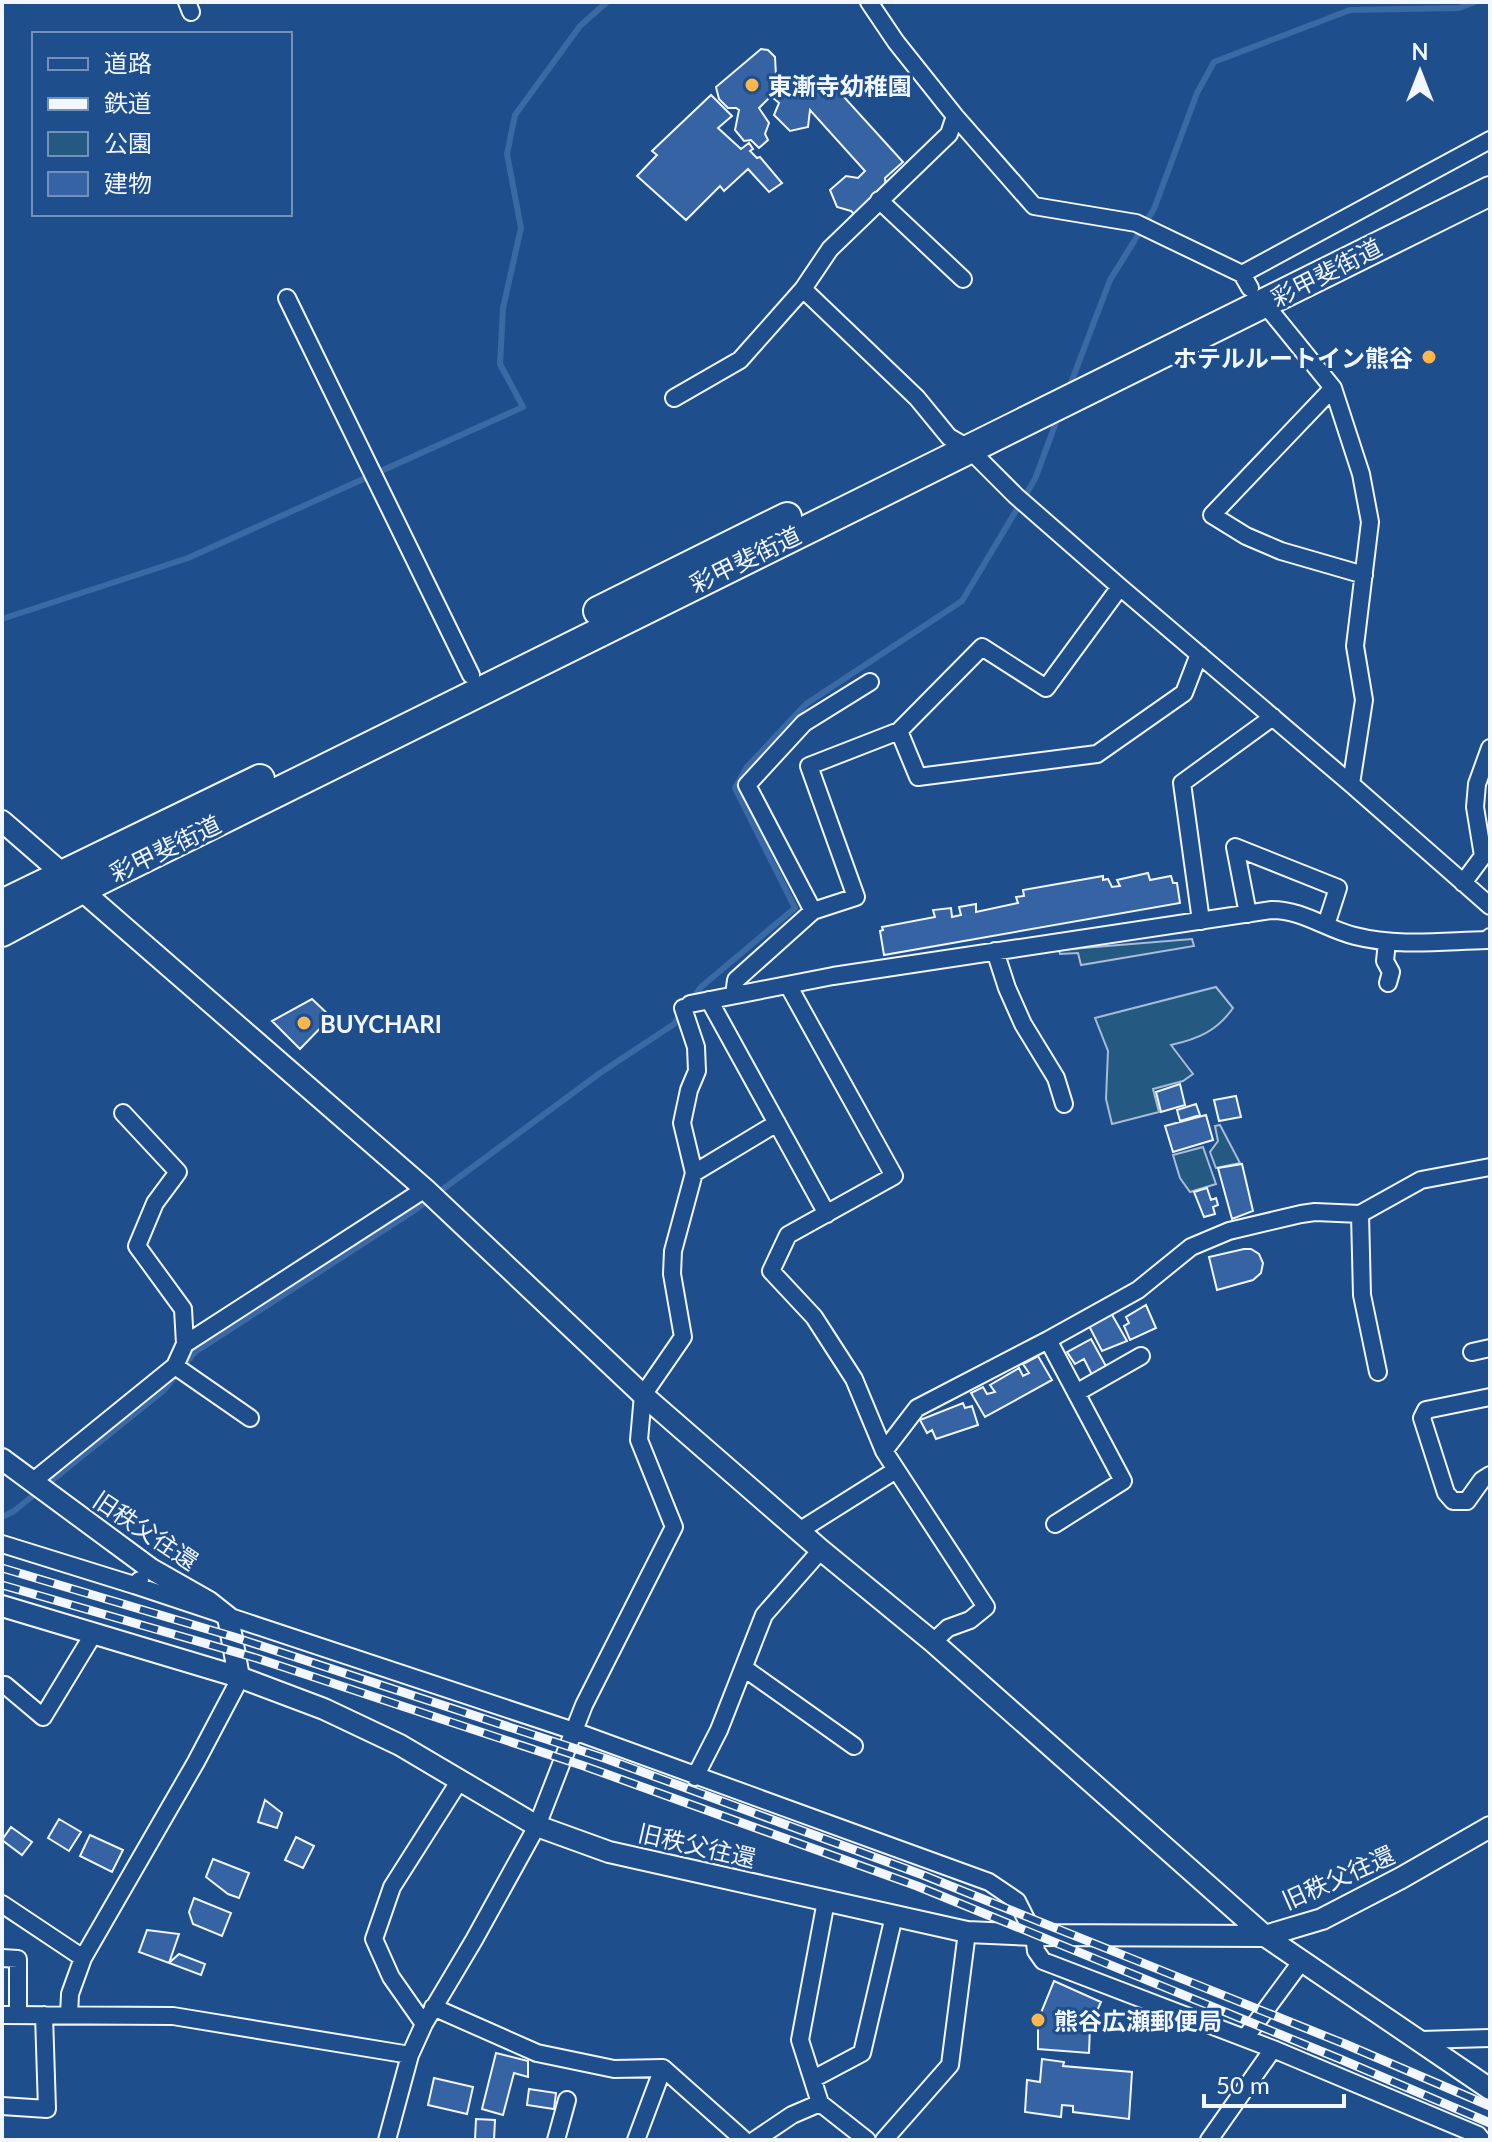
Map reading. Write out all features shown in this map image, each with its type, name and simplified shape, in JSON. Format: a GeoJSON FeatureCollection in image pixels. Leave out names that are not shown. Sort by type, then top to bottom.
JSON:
{"type":"FeatureCollection","features":[{"type":"Feature","properties":{"kind":"highway","name":"彩甲斐街道"},"geometry":{"type":"LineString","coordinates":[[2,904],[73,881],[958,443],[1252,289],[1490,170]]}},
{"type":"Feature","properties":{"kind":"highway","name":"彩甲斐街道"},"geometry":{"type":"LineString","coordinates":[[1252,289],[1490,191]]}},
{"type":"Feature","properties":{"kind":"highway","name":"彩甲斐街道"},"geometry":{"type":"LineString","coordinates":[[2,932],[73,881],[386,718],[684,567],[958,443]]}},
{"type":"Feature","properties":{"kind":"street"},"geometry":{"type":"LineString","coordinates":[[869,2],[896,42],[955,116],[1034,206],[1136,223],[1252,289],[1333,388],[1361,474],[1370,522],[1355,646],[1364,700],[1351,784]]}},
{"type":"Feature","properties":{"kind":"street"},"geometry":{"type":"LineString","coordinates":[[674,398],[740,360],[803,289],[830,249],[949,134],[955,116]]}},
{"type":"Feature","properties":{"kind":"street"},"geometry":{"type":"LineString","coordinates":[[1252,289],[1490,140]]}},
{"type":"Feature","properties":{"kind":"street"},"geometry":{"type":"LineString","coordinates":[[879,200],[963,279]]}},
{"type":"Feature","properties":{"kind":"street"},"geometry":{"type":"LineString","coordinates":[[803,289],[917,398],[958,443],[1016,496],[1490,906]]}},
{"type":"Feature","properties":{"kind":"street"},"geometry":{"type":"LineString","coordinates":[[287,298],[471,675]]}},
{"type":"Feature","properties":{"kind":"street"},"geometry":{"type":"LineString","coordinates":[[1333,388],[1212,515],[1246,536],[1281,551],[1364,575]]}},
{"type":"Feature","properties":{"kind":"street"},"geometry":{"type":"LineString","coordinates":[[734,995],[736,980],[813,911],[856,897],[809,766],[899,731],[982,647],[1046,688],[1120,587]]}},
{"type":"Feature","properties":{"kind":"street"},"geometry":{"type":"LineString","coordinates":[[899,731],[918,777],[1097,754],[1184,693],[1199,654]]}},
{"type":"Feature","properties":{"kind":"street"},"geometry":{"type":"LineString","coordinates":[[813,911],[747,785],[804,723],[870,682]]}},
{"type":"Feature","properties":{"kind":"street"},"geometry":{"type":"LineString","coordinates":[[1201,921],[1182,783],[1273,717]]}},
{"type":"Feature","properties":{"kind":"street"},"geometry":{"type":"LineString","coordinates":[[1463,883],[1483,856],[1483,807],[1477,784],[1490,748]]}},
{"type":"Feature","properties":{"kind":"street"},"geometry":{"type":"LineString","coordinates":[[2,821],[425,1189],[643,1395],[821,1550],[933,1642],[1265,1936],[1490,2089]]}},
{"type":"Feature","properties":{"kind":"street"},"geometry":{"type":"LineString","coordinates":[[1248,914],[1235,847],[1338,888],[1326,925]]}},
{"type":"Feature","properties":{"kind":"street"},"geometry":{"type":"LineString","coordinates":[[387,2140],[410,2055],[424,2024],[537,1826],[584,1705],[674,1527],[639,1440],[643,1395],[683,1337],[672,1274],[673,1251],[694,1173],[682,1123],[689,1090],[697,1071],[696,1047],[686,1006],[833,976],[1289,910],[1354,936],[1387,942],[1487,940],[1490,937]]}},
{"type":"Feature","properties":{"kind":"street"},"geometry":{"type":"LineString","coordinates":[[1387,942],[1385,961],[1391,972],[1388,983]]}},
{"type":"Feature","properties":{"kind":"street"},"geometry":{"type":"LineString","coordinates":[[995,951],[1007,988],[1056,1078],[1064,1104]]}},
{"type":"Feature","properties":{"kind":"street"},"geometry":{"type":"LineString","coordinates":[[788,985],[894,1176],[788,1235],[771,1271],[814,1317],[854,1379],[884,1451],[986,1607],[970,1620],[948,1628],[933,1642]]}},
{"type":"Feature","properties":{"kind":"street"},"geometry":{"type":"LineString","coordinates":[[709,1000],[827,1214]]}},
{"type":"Feature","properties":{"kind":"street"},"geometry":{"type":"LineString","coordinates":[[32,1482],[175,1366],[185,1344],[183,1309],[137,1246],[155,1203],[178,1172],[123,1113]]}},
{"type":"Feature","properties":{"kind":"street"},"geometry":{"type":"LineString","coordinates":[[694,1173],[777,1123]]}},
{"type":"Feature","properties":{"kind":"street"},"geometry":{"type":"LineString","coordinates":[[884,1451],[917,1408],[1138,1290],[1191,1247],[1213,1236],[1301,1214],[1360,1214],[1421,1180],[1490,1167]]}},
{"type":"Feature","properties":{"kind":"street"},"geometry":{"type":"LineString","coordinates":[[185,1344],[425,1189]]}},
{"type":"Feature","properties":{"kind":"street"},"geometry":{"type":"LineString","coordinates":[[1360,1214],[1362,1295],[1378,1372]]}},
{"type":"Feature","properties":{"kind":"street"},"geometry":{"type":"LineString","coordinates":[[1048,1340],[1123,1481],[1055,1524]]}},
{"type":"Feature","properties":{"kind":"street"},"geometry":{"type":"LineString","coordinates":[[1472,1352],[1490,1348]]}},
{"type":"Feature","properties":{"kind":"street"},"geometry":{"type":"LineString","coordinates":[[1076,1393],[1141,1356]]}},
{"type":"Feature","properties":{"kind":"street"},"geometry":{"type":"LineString","coordinates":[[175,1366],[250,1418]]}},
{"type":"Feature","properties":{"kind":"street"},"geometry":{"type":"LineString","coordinates":[[1490,1397],[1426,1410],[1422,1418],[1446,1493],[1453,1501],[1467,1501],[1482,1480],[1490,1475]]}},
{"type":"Feature","properties":{"kind":"street","name":"旧秩父往還"},"geometry":{"type":"LineString","coordinates":[[2,1459],[151,1569],[209,1602],[228,1617]]}},
{"type":"Feature","properties":{"kind":"street"},"geometry":{"type":"LineString","coordinates":[[799,1531],[896,1470]]}},
{"type":"Feature","properties":{"kind":"street"},"geometry":{"type":"LineString","coordinates":[[2,1544],[574,1731],[989,1882],[1017,1901],[1034,1935],[1036,1951],[1043,1961],[1273,2049],[1478,2135],[1482,2140]]}},
{"type":"Feature","properties":{"kind":"street"},"geometry":{"type":"LineString","coordinates":[[695,1777],[719,1730],[764,1615],[821,1550]]}},
{"type":"Feature","properties":{"kind":"street"},"geometry":{"type":"LineString","coordinates":[[134,1585],[151,1569]]}},
{"type":"Feature","properties":{"kind":"street","name":"旧秩父往還"},"geometry":{"type":"LineString","coordinates":[[2,1606],[239,1677],[324,1709],[400,1745],[537,1826],[609,1852],[967,1932],[1265,1936],[1322,1919],[1490,1827]]}},
{"type":"Feature","properties":{"kind":"street"},"geometry":{"type":"LineString","coordinates":[[69,2015],[70,1994],[83,1958],[196,1762],[239,1677],[228,1617]]}},
{"type":"Feature","properties":{"kind":"street"},"geometry":{"type":"LineString","coordinates":[[5,1685],[43,1717],[94,1633]]}},
{"type":"Feature","properties":{"kind":"street"},"geometry":{"type":"LineString","coordinates":[[744,1668],[854,1746]]}},
{"type":"Feature","properties":{"kind":"street"},"geometry":{"type":"LineString","coordinates":[[424,2024],[391,1977],[374,1939],[392,1887],[460,1780]]}},
{"type":"Feature","properties":{"kind":"street"},"geometry":{"type":"LineString","coordinates":[[826,1901],[800,2040],[820,2103],[867,2140]]}},
{"type":"Feature","properties":{"kind":"street"},"geometry":{"type":"LineString","coordinates":[[2,1904],[83,1958]]}},
{"type":"Feature","properties":{"kind":"street"},"geometry":{"type":"LineString","coordinates":[[813,2079],[862,2053],[894,1916]]}},
{"type":"Feature","properties":{"kind":"street"},"geometry":{"type":"LineString","coordinates":[[884,2140],[950,2065],[967,1932]]}},
{"type":"Feature","properties":{"kind":"street"},"geometry":{"type":"LineString","coordinates":[[2,1958],[18,1959],[10,2015],[173,2016],[410,2055]]}},
{"type":"Feature","properties":{"kind":"street"},"geometry":{"type":"LineString","coordinates":[[1245,2038],[1301,1962]]}},
{"type":"Feature","properties":{"kind":"street"},"geometry":{"type":"LineString","coordinates":[[433,2007],[537,2053],[614,2069],[663,2068],[744,2140]]}},
{"type":"Feature","properties":{"kind":"street"},"geometry":{"type":"LineString","coordinates":[[2,2106],[47,2109],[44,2015]]}},
{"type":"Feature","properties":{"kind":"street"},"geometry":{"type":"LineString","coordinates":[[1421,2040],[1490,2038]]}},
{"type":"Feature","properties":{"kind":"street"},"geometry":{"type":"LineString","coordinates":[[1209,2140],[1273,2049]]}},
{"type":"Feature","properties":{"kind":"street"},"geometry":{"type":"LineString","coordinates":[[636,2140],[663,2068]]}},
{"type":"Feature","properties":{"kind":"street"},"geometry":{"type":"LineString","coordinates":[[556,2140],[567,2100]]}},
{"type":"Feature","properties":{"kind":"street"},"geometry":{"type":"LineString","coordinates":[[755,2140],[792,2115],[820,2103]]}},
{"type":"Feature","properties":{"kind":"green space"},"geometry":{"type":"Polygon","coordinates":[[[1192,939],[1194,946],[1081,965],[1078,953],[1060,954],[1059,950],[1192,939]]]}},
{"type":"Feature","properties":{"kind":"green space"},"geometry":{"type":"Polygon","coordinates":[[[1216,987],[1233,1008],[1227,1016],[1206,1033],[1171,1045],[1193,1074],[1183,1081],[1153,1089],[1159,1112],[1112,1124],[1106,1099],[1108,1051],[1095,1018],[1216,987]]]}},
{"type":"Feature","properties":{"kind":"green space"},"geometry":{"type":"Polygon","coordinates":[[[1220,1125],[1240,1163],[1216,1168],[1210,1152],[1218,1141],[1215,1126],[1220,1125]]]}},
{"type":"Feature","properties":{"kind":"green space"},"geometry":{"type":"Polygon","coordinates":[[[1203,1147],[1216,1184],[1190,1192],[1180,1178],[1173,1155],[1203,1147]]]}},
{"type":"Feature","properties":{"kind":"building"},"geometry":{"type":"Polygon","coordinates":[[[761,49],[768,50],[775,57],[773,89],[776,91],[781,78],[797,75],[807,89],[825,76],[903,162],[885,178],[886,190],[857,217],[851,211],[837,207],[830,190],[846,176],[858,178],[865,171],[810,110],[808,127],[790,131],[774,115],[779,103],[771,96],[759,108],[769,123],[765,134],[768,140],[759,148],[751,140],[744,141],[735,130],[739,110],[728,108],[719,99],[716,87],[761,49]]]}},
{"type":"Feature","properties":{"kind":"building"},"geometry":{"type":"Polygon","coordinates":[[[711,95],[732,116],[718,128],[741,149],[749,143],[753,149],[750,151],[757,158],[760,157],[782,183],[769,192],[748,169],[724,191],[720,186],[686,220],[637,176],[657,155],[652,151],[711,95]]]}},
{"type":"Feature","properties":{"kind":"building"},"geometry":{"type":"Polygon","coordinates":[[[1148,873],[1150,880],[1171,876],[1173,883],[1177,883],[1180,903],[884,955],[882,927],[935,917],[933,910],[951,908],[952,917],[961,915],[959,907],[976,904],[976,912],[1018,903],[1016,897],[1024,896],[1023,890],[1103,876],[1103,880],[1108,879],[1112,887],[1120,886],[1117,880],[1148,873]]]}},
{"type":"Feature","properties":{"kind":"building"},"geometry":{"type":"Polygon","coordinates":[[[312,999],[331,1017],[300,1049],[272,1021],[312,999]]]}},
{"type":"Feature","properties":{"kind":"building"},"geometry":{"type":"Polygon","coordinates":[[[1180,1084],[1185,1105],[1161,1112],[1156,1092],[1180,1084]]]}},
{"type":"Feature","properties":{"kind":"building"},"geometry":{"type":"Polygon","coordinates":[[[1236,1096],[1241,1117],[1219,1121],[1214,1100],[1236,1096]]]}},
{"type":"Feature","properties":{"kind":"building"},"geometry":{"type":"Polygon","coordinates":[[[1196,1104],[1200,1115],[1180,1121],[1177,1110],[1196,1104]]]}},
{"type":"Feature","properties":{"kind":"building"},"geometry":{"type":"Polygon","coordinates":[[[1206,1115],[1213,1140],[1173,1152],[1165,1126],[1206,1115]]]}},
{"type":"Feature","properties":{"kind":"building"},"geometry":{"type":"Polygon","coordinates":[[[1242,1164],[1253,1211],[1232,1219],[1218,1168],[1242,1164]]]}},
{"type":"Feature","properties":{"kind":"building"},"geometry":{"type":"Polygon","coordinates":[[[1207,1188],[1211,1200],[1216,1198],[1218,1205],[1213,1207],[1215,1214],[1204,1217],[1194,1192],[1207,1188]]]}},
{"type":"Feature","properties":{"kind":"building"},"geometry":{"type":"Polygon","coordinates":[[[1244,1249],[1259,1254],[1263,1263],[1261,1273],[1253,1280],[1217,1290],[1209,1257],[1244,1249]]]}},
{"type":"Feature","properties":{"kind":"building"},"geometry":{"type":"Polygon","coordinates":[[[1146,1305],[1156,1328],[1130,1340],[1124,1326],[1129,1323],[1126,1317],[1146,1305]]]}},
{"type":"Feature","properties":{"kind":"building"},"geometry":{"type":"Polygon","coordinates":[[[1111,1313],[1127,1341],[1102,1351],[1088,1324],[1111,1313]]]}},
{"type":"Feature","properties":{"kind":"building"},"geometry":{"type":"Polygon","coordinates":[[[1091,1339],[1107,1368],[1092,1375],[1084,1359],[1075,1364],[1067,1352],[1091,1339]]]}},
{"type":"Feature","properties":{"kind":"building"},"geometry":{"type":"Polygon","coordinates":[[[1038,1356],[1052,1380],[985,1417],[971,1393],[983,1387],[987,1394],[995,1392],[990,1385],[1019,1368],[1023,1376],[1029,1373],[1023,1364],[1038,1356]]]}},
{"type":"Feature","properties":{"kind":"building"},"geometry":{"type":"Polygon","coordinates":[[[963,1403],[965,1408],[972,1406],[978,1425],[936,1439],[932,1430],[927,1433],[920,1420],[963,1403]]]}},
{"type":"Feature","properties":{"kind":"building"},"geometry":{"type":"Polygon","coordinates":[[[265,1800],[282,1813],[277,1828],[258,1822],[265,1800]]]}},
{"type":"Feature","properties":{"kind":"building"},"geometry":{"type":"Polygon","coordinates":[[[59,1819],[81,1832],[69,1851],[48,1838],[59,1819]]]}},
{"type":"Feature","properties":{"kind":"building"},"geometry":{"type":"Polygon","coordinates":[[[11,1827],[32,1842],[22,1855],[2,1840],[11,1827]]]}},
{"type":"Feature","properties":{"kind":"building"},"geometry":{"type":"Polygon","coordinates":[[[90,1835],[123,1850],[112,1872],[80,1856],[90,1835]]]}},
{"type":"Feature","properties":{"kind":"building"},"geometry":{"type":"Polygon","coordinates":[[[296,1837],[314,1846],[303,1868],[285,1860],[296,1837]]]}},
{"type":"Feature","properties":{"kind":"building"},"geometry":{"type":"Polygon","coordinates":[[[213,1859],[249,1873],[239,1898],[228,1894],[206,1877],[213,1859]]]}},
{"type":"Feature","properties":{"kind":"building"},"geometry":{"type":"Polygon","coordinates":[[[194,1898],[231,1913],[222,1936],[193,1924],[189,1912],[194,1898]]]}},
{"type":"Feature","properties":{"kind":"building"},"geometry":{"type":"Polygon","coordinates":[[[147,1930],[179,1934],[169,1963],[139,1952],[147,1930]]]}},
{"type":"Feature","properties":{"kind":"building"},"geometry":{"type":"Polygon","coordinates":[[[179,1954],[205,1964],[201,1975],[169,1963],[179,1954]]]}},
{"type":"Feature","properties":{"kind":"building"},"geometry":{"type":"Polygon","coordinates":[[[1054,1981],[1101,2002],[1090,2026],[1089,2053],[1038,2049],[1038,2020],[1054,1981]]]}},
{"type":"Feature","properties":{"kind":"building"},"geometry":{"type":"Polygon","coordinates":[[[496,2053],[528,2061],[528,2077],[514,2073],[503,2115],[482,2109],[496,2053]]]}},
{"type":"Feature","properties":{"kind":"building"},"geometry":{"type":"Polygon","coordinates":[[[1042,2059],[1064,2062],[1063,2066],[1132,2072],[1129,2119],[1073,2112],[1073,2106],[1062,2105],[1061,2117],[1025,2112],[1027,2080],[1040,2082],[1042,2059]]]}},
{"type":"Feature","properties":{"kind":"building"},"geometry":{"type":"Polygon","coordinates":[[[434,2078],[473,2087],[467,2114],[428,2105],[434,2078]]]}},
{"type":"Feature","properties":{"kind":"building"},"geometry":{"type":"Polygon","coordinates":[[[529,2089],[556,2093],[554,2109],[527,2105],[529,2089]]]}},
{"type":"Feature","properties":{"kind":"building"},"geometry":{"type":"Polygon","coordinates":[[[476,2119],[495,2120],[494,2140],[475,2140],[476,2119]]]}},
{"type":"Feature","properties":{"kind":"waterway"},"geometry":{"type":"LineString","coordinates":[[2,619],[188,558],[523,407],[500,364],[503,308],[521,228],[507,154],[515,115],[580,26],[607,2]]}},
{"type":"Feature","properties":{"kind":"waterway"},"geometry":{"type":"LineString","coordinates":[[1069,388],[1110,280],[1154,209],[1197,93],[1214,62],[1350,10],[1459,8],[1475,2]]}},
{"type":"Feature","properties":{"kind":"waterway"},"geometry":{"type":"LineString","coordinates":[[690,1002],[701,987],[795,908],[735,788],[747,767],[806,704],[962,601],[1035,479],[1058,417]]}},
{"type":"Feature","properties":{"kind":"waterway"},"geometry":{"type":"LineString","coordinates":[[2,1517],[14,1511],[163,1391],[195,1352],[412,1212],[600,1073],[674,1024],[681,1014]]}},
{"type":"Feature","properties":{"kind":"railway"},"geometry":{"type":"LineString","coordinates":[[2,1568],[234,1637],[607,1759],[923,1875],[1345,2044],[1490,2106]]}},
{"type":"Feature","properties":{"kind":"railway"},"geometry":{"type":"LineString","coordinates":[[2,1585],[256,1658],[584,1766],[917,1886],[1490,2123]]}},
{"type":"Feature","properties":{"kind":"place","name":"東漸寺幼稚園"},"geometry":{"type":"Point","coordinates":[752,85]}},
{"type":"Feature","properties":{"kind":"place","name":"ホテルルートイン熊谷"},"geometry":{"type":"Point","coordinates":[1429,357]}},
{"type":"Feature","properties":{"kind":"place","name":"BUYCHARI"},"geometry":{"type":"Point","coordinates":[304,1023]}},
{"type":"Feature","properties":{"kind":"place","name":"熊谷広瀬郵便局"},"geometry":{"type":"Point","coordinates":[1038,2020]}}]}
